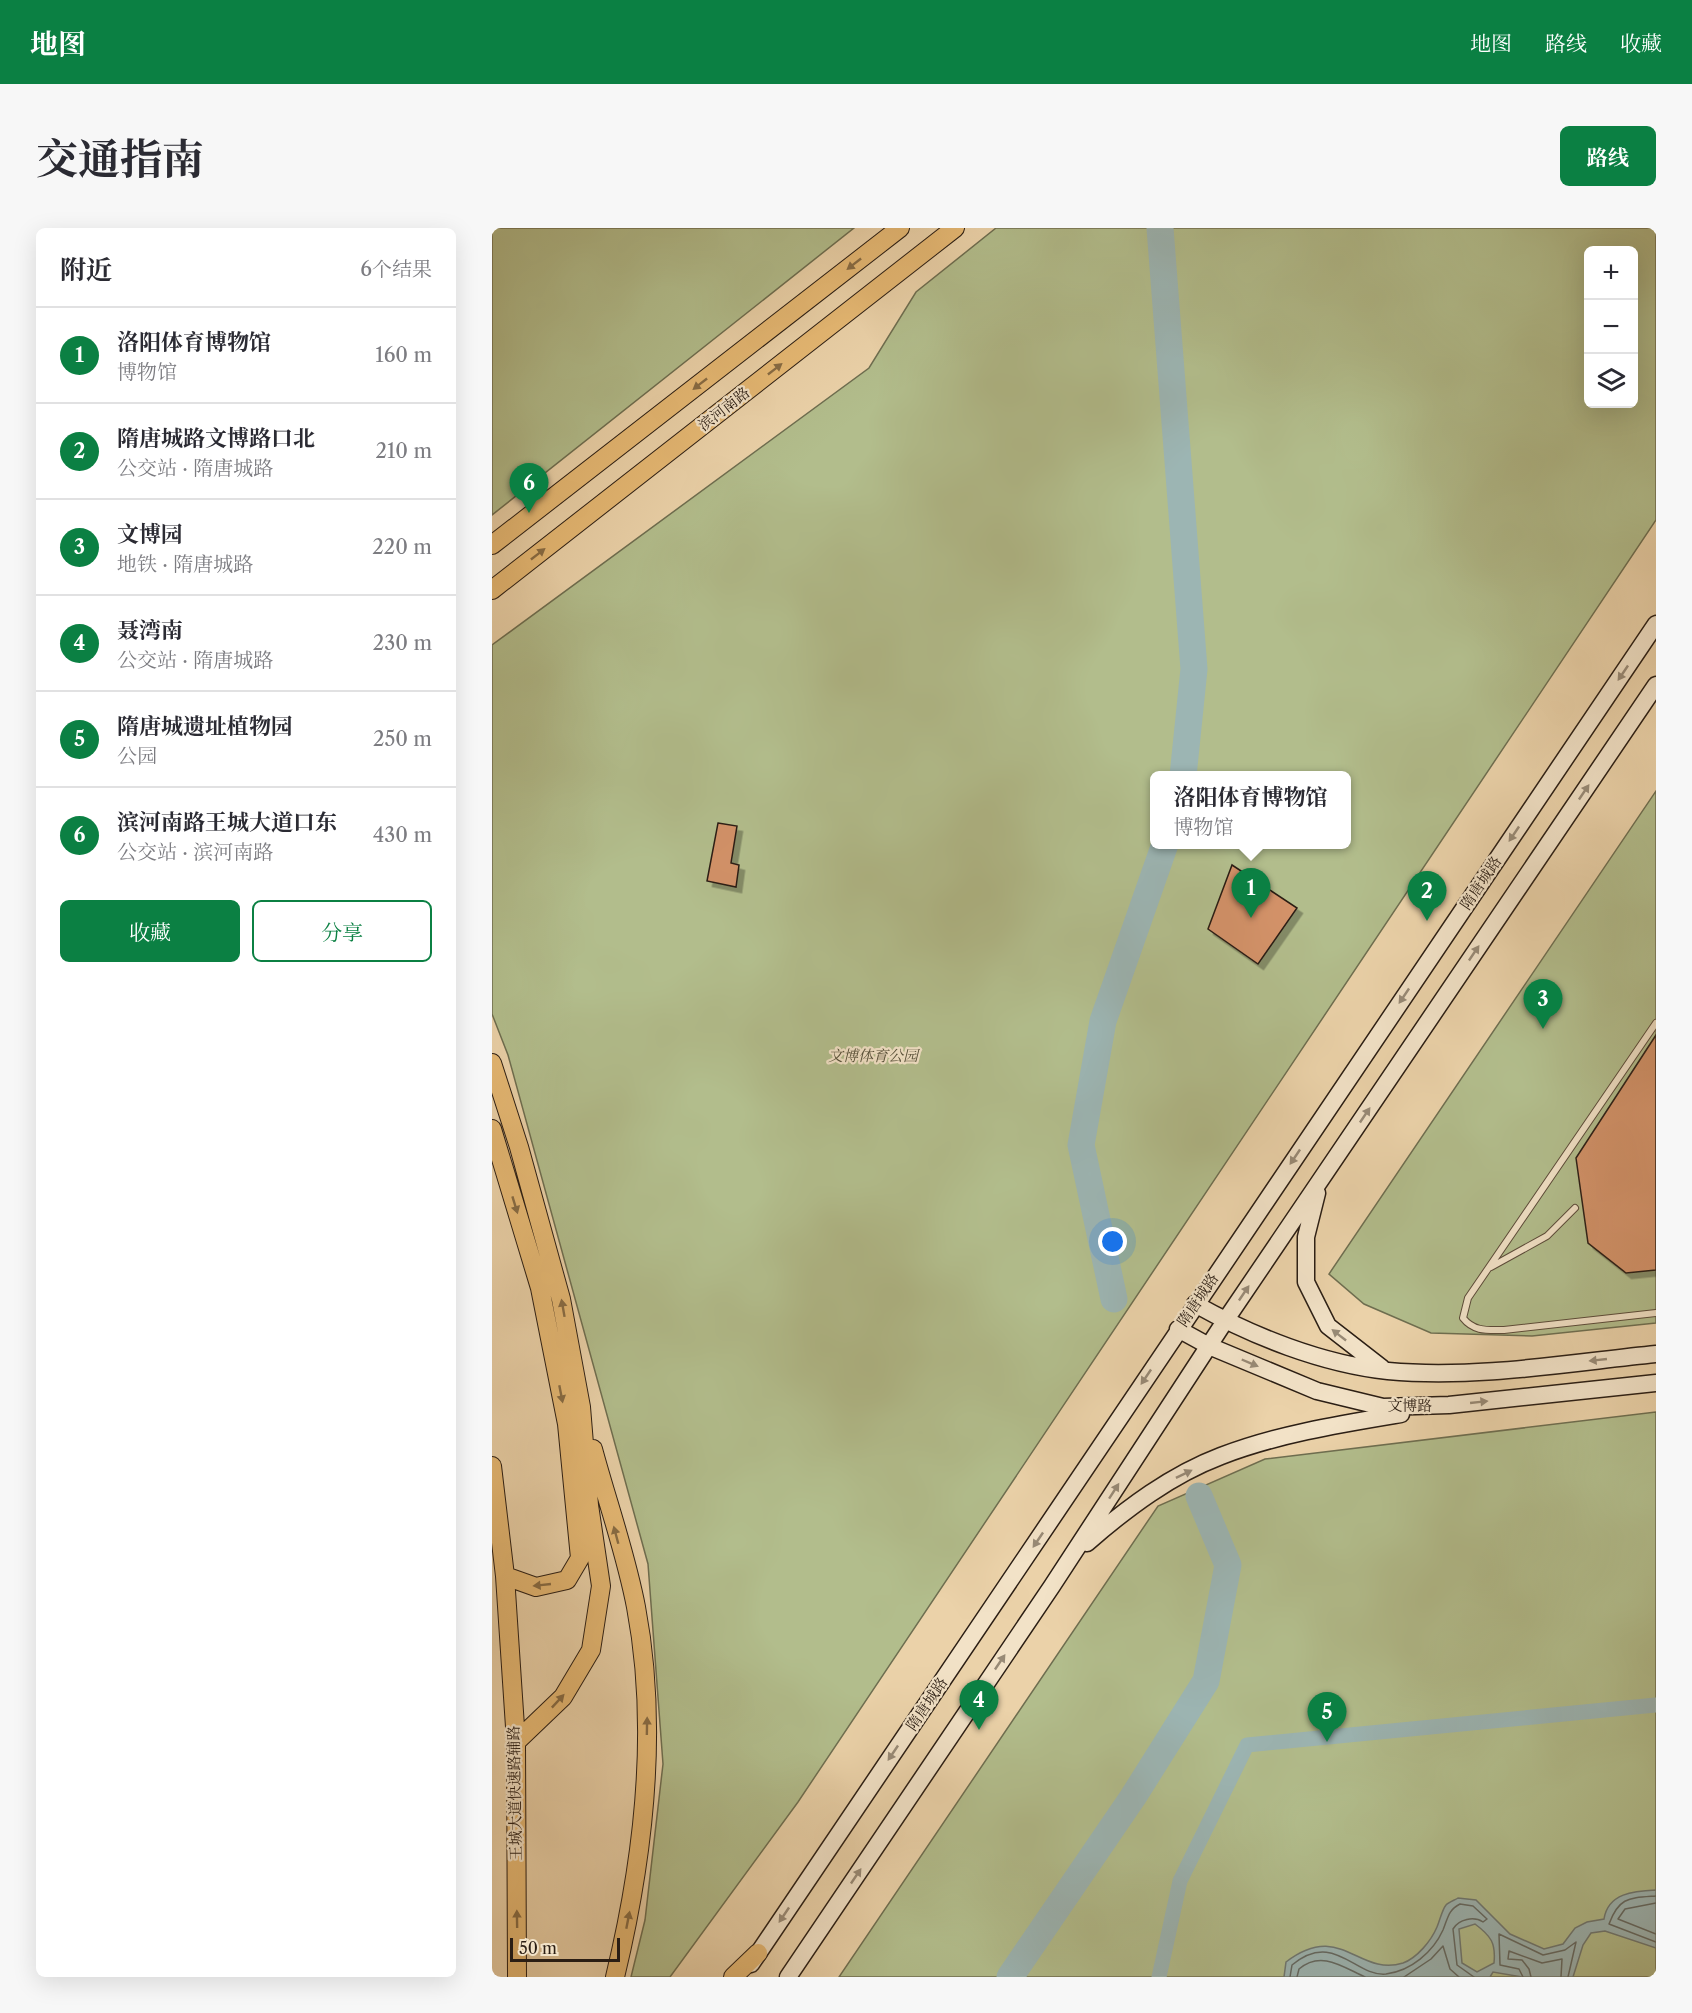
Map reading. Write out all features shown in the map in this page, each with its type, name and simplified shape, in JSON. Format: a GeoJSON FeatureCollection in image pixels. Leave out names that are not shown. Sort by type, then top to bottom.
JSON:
{"type":"FeatureCollection","features":[{"type":"Feature","properties":{"kind":"main road"},"geometry":{"type":"LineString","coordinates":[[492,545],[900,228]]}},
{"type":"Feature","properties":{"kind":"main road","name":"滨河南路"},"geometry":{"type":"LineString","coordinates":[[492,590],[956,228]]}},
{"type":"Feature","properties":{"kind":"main road","name":"隋唐城路"},"geometry":{"type":"LineString","coordinates":[[742,1977],[1194,1304],[1656,624]]}},
{"type":"Feature","properties":{"kind":"main road"},"geometry":{"type":"LineString","coordinates":[[788,1977],[1070,1558],[1225,1321],[1656,686]]}},
{"type":"Feature","properties":{"kind":"main road"},"geometry":{"type":"LineString","coordinates":[[492,1063],[519,1146],[561,1299],[581,1407],[636,1606],[647,1689],[646,1771],[637,1870],[615,1977]]}},
{"type":"Feature","properties":{"kind":"main road"},"geometry":{"type":"LineString","coordinates":[[492,1129],[540,1288],[567,1424],[580,1558],[567,1580],[536,1587],[505,1576]]}},
{"type":"Feature","properties":{"kind":"main road"},"geometry":{"type":"LineString","coordinates":[[1321,1181],[1306,1237],[1306,1282],[1328,1326],[1386,1371]]}},
{"type":"Feature","properties":{"kind":"main road"},"geometry":{"type":"LineString","coordinates":[[1194,1304],[1225,1321],[1319,1357],[1386,1371],[1446,1374],[1656,1354]]}},
{"type":"Feature","properties":{"kind":"main road","name":"文博路"},"geometry":{"type":"LineString","coordinates":[[1178,1329],[1209,1346],[1317,1390],[1383,1407],[1449,1405],[1656,1383]]}},
{"type":"Feature","properties":{"kind":"main road"},"geometry":{"type":"LineString","coordinates":[[1070,1558],[1120,1514],[1170,1480],[1221,1456],[1286,1437],[1449,1405]]}},
{"type":"Feature","properties":{"kind":"main road"},"geometry":{"type":"LineString","coordinates":[[516,1742],[563,1697],[591,1650],[601,1586],[589,1505],[581,1407]]}},
{"type":"Feature","properties":{"kind":"main road","name":"王城大道快速路辅路"},"geometry":{"type":"LineString","coordinates":[[492,1466],[505,1576],[516,1742],[517,1977]]}},
{"type":"Feature","properties":{"kind":"main road"},"geometry":{"type":"LineString","coordinates":[[733,1977],[758,1953]]}},
{"type":"Feature","properties":{"kind":"lane"},"geometry":{"type":"LineString","coordinates":[[1656,1023],[1488,1269],[1463,1310],[1463,1318],[1469,1325],[1480,1330],[1656,1313]]}},
{"type":"Feature","properties":{"kind":"lane"},"geometry":{"type":"LineString","coordinates":[[1488,1269],[1547,1236],[1575,1208]]}},
{"type":"Feature","properties":{"kind":"green space"},"geometry":{"type":"Polygon","coordinates":[[[492,228],[854,228],[492,515],[492,228]]]}},
{"type":"Feature","properties":{"kind":"green space","name":"文博体育公园"},"geometry":{"type":"Polygon","coordinates":[[[996,228],[1656,228],[1656,520],[798,1802],[670,1977],[631,1977],[645,1920],[663,1764],[648,1564],[508,1055],[492,1014],[492,645],[869,368],[916,292],[996,228]]]}},
{"type":"Feature","properties":{"kind":"green space"},"geometry":{"type":"Polygon","coordinates":[[[1656,791],[1656,1323],[1532,1336],[1431,1333],[1364,1304],[1329,1274],[1656,791]]]}},
{"type":"Feature","properties":{"kind":"green space"},"geometry":{"type":"Polygon","coordinates":[[[1656,1412],[1656,1977],[839,1977],[1158,1506],[1265,1459],[1656,1412]]]}},
{"type":"Feature","properties":{"kind":"water"},"geometry":{"type":"Polygon","coordinates":[[[1656,1890],[1656,1948],[1605,1931],[1591,1933],[1583,1945],[1573,1977],[1522,1977],[1493,1972],[1490,1977],[1284,1977],[1286,1962],[1305,1951],[1321,1946],[1348,1952],[1373,1963],[1387,1965],[1403,1963],[1423,1948],[1434,1932],[1446,1905],[1458,1898],[1476,1900],[1510,1934],[1544,1949],[1563,1944],[1575,1928],[1587,1922],[1604,1919],[1606,1910],[1623,1895],[1656,1890]],[[1475,1924],[1459,1929],[1462,1963],[1477,1972],[1494,1963],[1491,1940],[1475,1924]]]}},
{"type":"Feature","properties":{"kind":"building"},"geometry":{"type":"Polygon","coordinates":[[[718,823],[737,826],[731,863],[739,865],[736,887],[707,881],[718,823]]]}},
{"type":"Feature","properties":{"kind":"building"},"geometry":{"type":"Polygon","coordinates":[[[1232,865],[1297,908],[1258,964],[1208,929],[1232,865]]]}},
{"type":"Feature","properties":{"kind":"building"},"geometry":{"type":"Polygon","coordinates":[[[1656,1035],[1656,1270],[1626,1273],[1588,1243],[1576,1158],[1656,1035]]]}},
{"type":"Feature","properties":{"kind":"waterway"},"geometry":{"type":"LineString","coordinates":[[1160,228],[1194,669],[1184,771]]}},
{"type":"Feature","properties":{"kind":"waterway"},"geometry":{"type":"LineString","coordinates":[[1114,1299],[1081,1145],[1103,1021],[1163,849]]}},
{"type":"Feature","properties":{"kind":"waterway"},"geometry":{"type":"LineString","coordinates":[[1010,1977],[1133,1797],[1206,1681],[1228,1565],[1199,1496]]}},
{"type":"Feature","properties":{"kind":"waterway"},"geometry":{"type":"LineString","coordinates":[[1159,1977],[1180,1881],[1247,1745],[1656,1705]]}},
{"type":"Feature","properties":{"kind":"place","name":"滨河南路王城大道口东"},"geometry":{"type":"Point","coordinates":[529,513]}},
{"type":"Feature","properties":{"kind":"place","name":"洛阳体育博物馆"},"geometry":{"type":"Point","coordinates":[1251,918]}},
{"type":"Feature","properties":{"kind":"place","name":"隋唐城路文博路口北"},"geometry":{"type":"Point","coordinates":[1427,921]}},
{"type":"Feature","properties":{"kind":"place","name":"文博园"},"geometry":{"type":"Point","coordinates":[1543,1029]}},
{"type":"Feature","properties":{"kind":"place","name":"聂湾南"},"geometry":{"type":"Point","coordinates":[979,1730]}},
{"type":"Feature","properties":{"kind":"place","name":"隋唐城遗址植物园"},"geometry":{"type":"Point","coordinates":[1327,1742]}}]}
